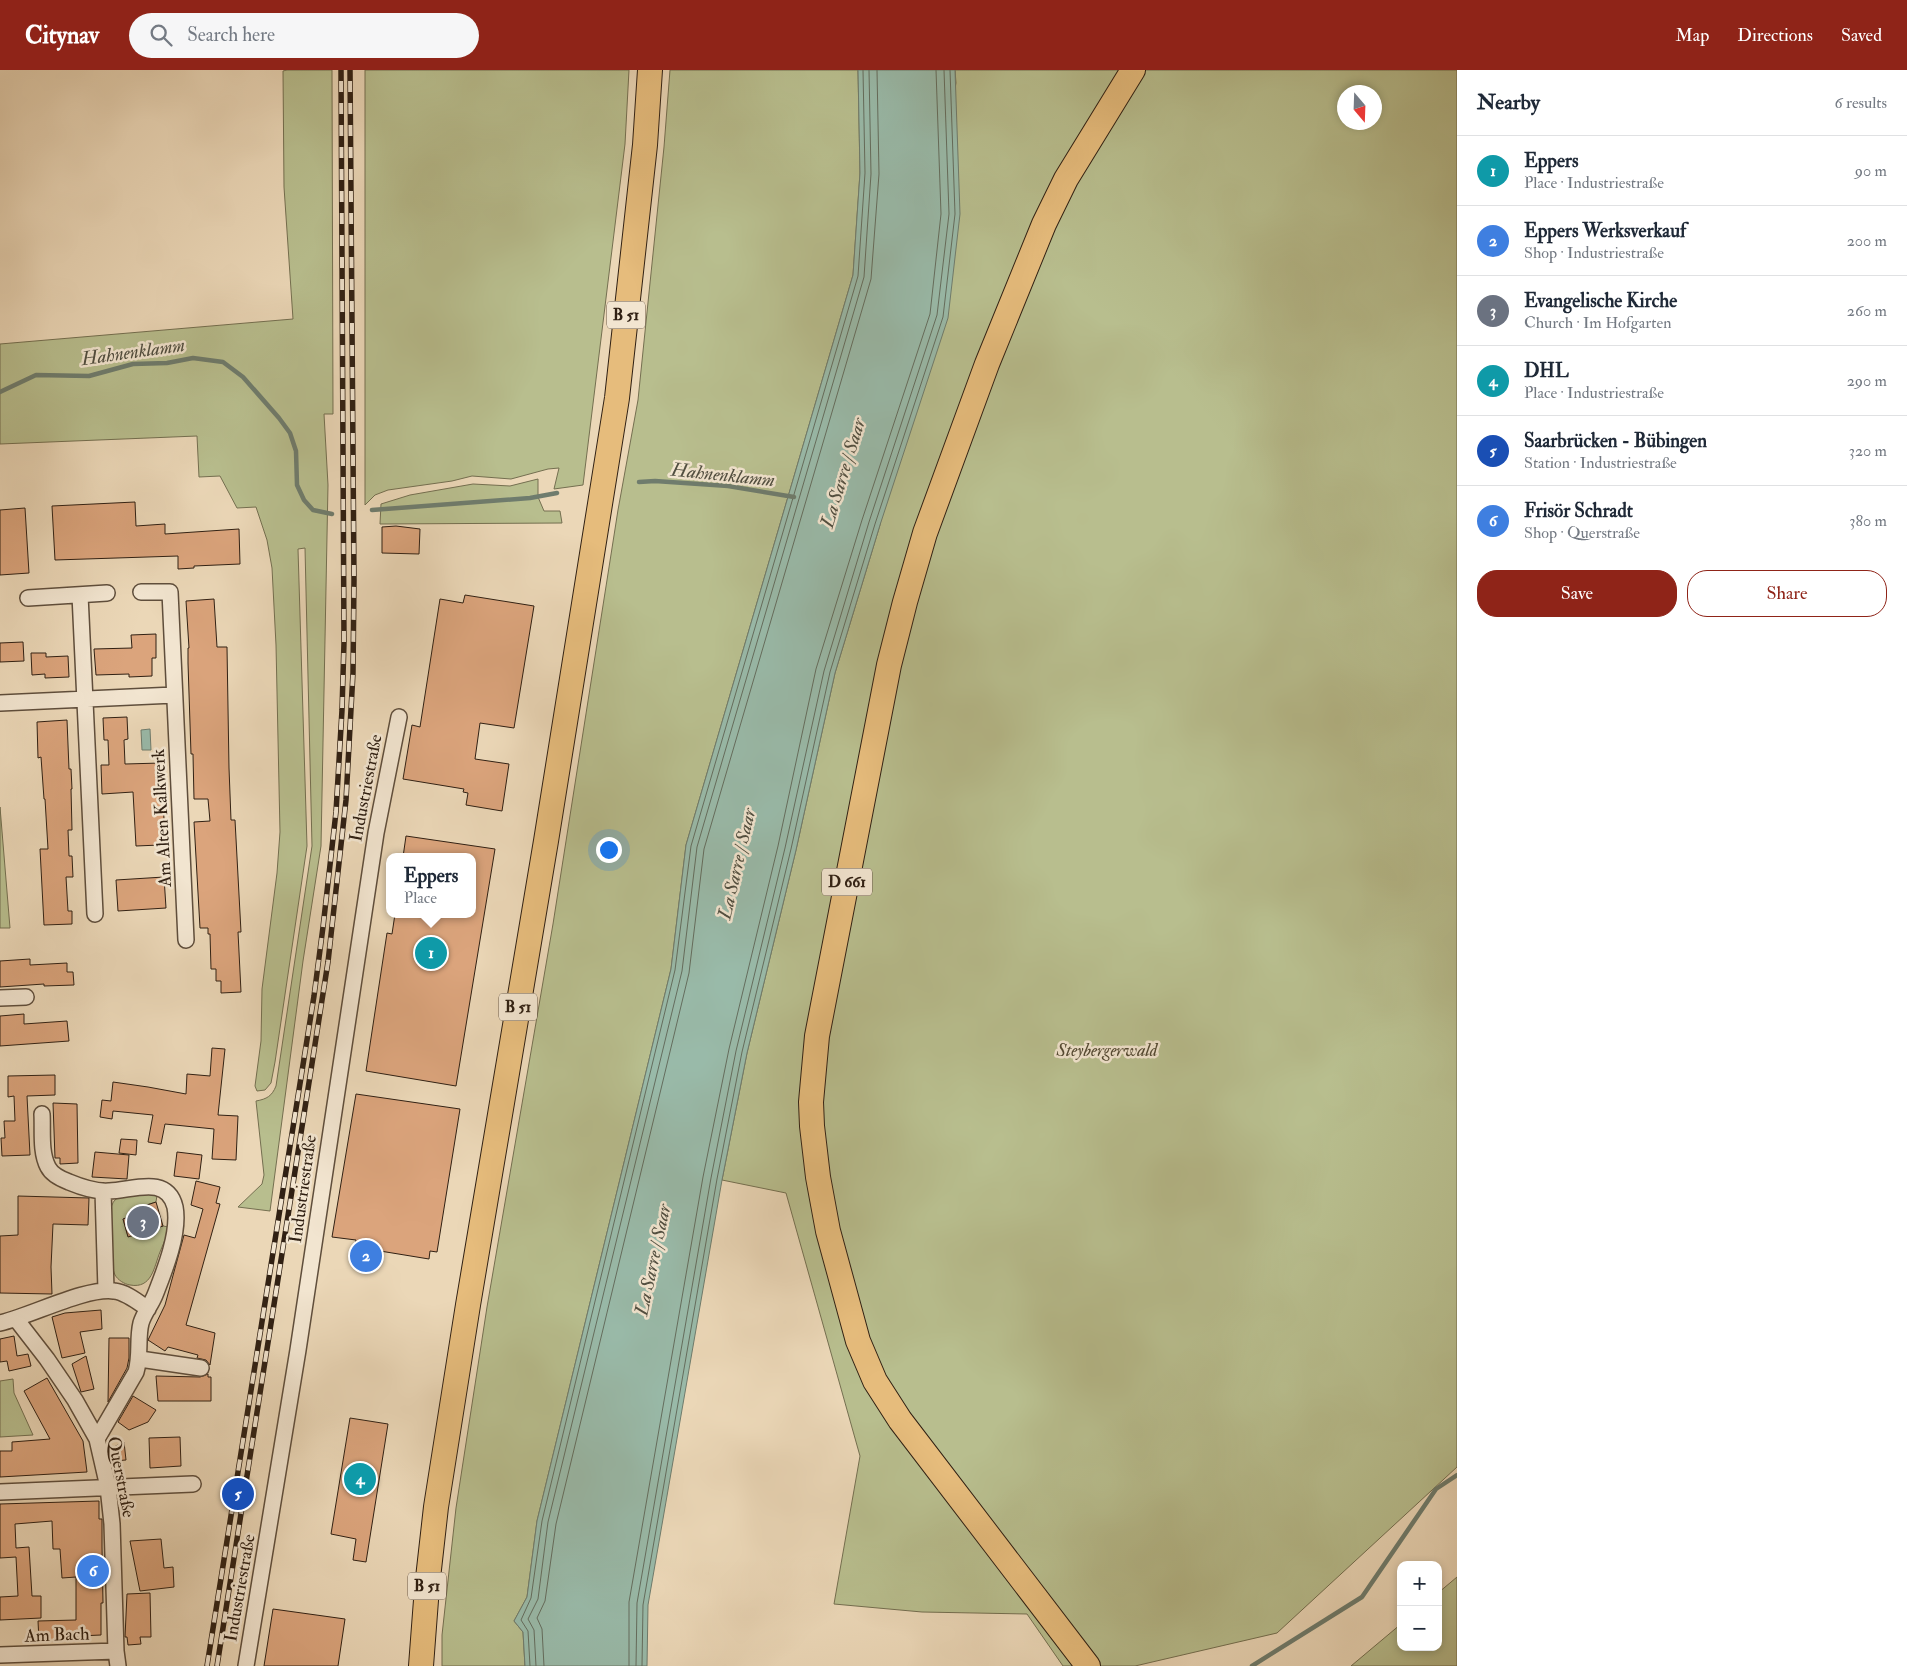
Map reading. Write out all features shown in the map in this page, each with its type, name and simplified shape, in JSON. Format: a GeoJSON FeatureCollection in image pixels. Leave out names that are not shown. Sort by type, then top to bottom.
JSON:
{"type":"FeatureCollection","features":[{"type":"Feature","properties":{"kind":"main road","name":"B 51"},"geometry":{"type":"LineString","coordinates":[[421,1666],[426,1595],[436,1507],[617,398],[646,145],[650,70]]}},
{"type":"Feature","properties":{"kind":"main road","name":"D 661"},"geometry":{"type":"LineString","coordinates":[[1088,1666],[900,1420],[885,1399],[865,1360],[851,1320],[828,1231],[818,1177],[811,1102],[817,1036],[887,675],[905,602],[926,533],[987,364],[1044,224],[1066,179],[1133,70]]}},
{"type":"Feature","properties":{"kind":"street","name":"Am Alten Kalkwerk"},"geometry":{"type":"LineString","coordinates":[[141,592],[170,592],[186,940]]}},
{"type":"Feature","properties":{"kind":"street"},"geometry":{"type":"LineString","coordinates":[[28,598],[108,594]]}},
{"type":"Feature","properties":{"kind":"street"},"geometry":{"type":"LineString","coordinates":[[80,595],[96,914]]}},
{"type":"Feature","properties":{"kind":"street"},"geometry":{"type":"LineString","coordinates":[[0,703],[174,695]]}},
{"type":"Feature","properties":{"kind":"street","name":"Industriestraße"},"geometry":{"type":"LineString","coordinates":[[246,1666],[298,1350],[370,870],[399,717]]}},
{"type":"Feature","properties":{"kind":"street"},"geometry":{"type":"LineString","coordinates":[[0,998],[26,997]]}},
{"type":"Feature","properties":{"kind":"street"},"geometry":{"type":"LineString","coordinates":[[42,1114],[45,1159],[53,1174],[75,1185],[103,1191],[151,1186],[166,1192],[174,1205],[176,1218],[170,1249],[154,1297],[139,1332],[140,1360],[132,1381],[97,1439]]}},
{"type":"Feature","properties":{"kind":"street"},"geometry":{"type":"LineString","coordinates":[[103,1191],[106,1290]]}},
{"type":"Feature","properties":{"kind":"street"},"geometry":{"type":"LineString","coordinates":[[0,1323],[91,1292],[106,1290],[116,1291],[125,1295],[148,1309]]}},
{"type":"Feature","properties":{"kind":"street","name":"Querstraße"},"geometry":{"type":"LineString","coordinates":[[16,1319],[47,1359],[75,1400],[97,1439],[108,1487],[112,1524],[117,1659]]}},
{"type":"Feature","properties":{"kind":"street"},"geometry":{"type":"LineString","coordinates":[[140,1360],[201,1368]]}},
{"type":"Feature","properties":{"kind":"street"},"geometry":{"type":"LineString","coordinates":[[0,1492],[193,1484]]}},
{"type":"Feature","properties":{"kind":"street","name":"Am Bach"},"geometry":{"type":"LineString","coordinates":[[0,1655],[117,1659]]}},
{"type":"Feature","properties":{"kind":"green space"},"geometry":{"type":"Polygon","coordinates":[[[332,70],[333,414],[324,414],[328,485],[321,846],[303,961],[270,1211],[238,1207],[262,1184],[264,1175],[256,1101],[269,1096],[276,1086],[312,846],[305,548],[298,549],[307,846],[271,1083],[265,1090],[257,1091],[255,1086],[261,1041],[262,989],[277,873],[280,832],[276,645],[272,568],[267,540],[256,507],[237,508],[220,476],[199,477],[197,436],[0,444],[0,344],[293,319],[284,187],[283,71],[332,70]]]}},
{"type":"Feature","properties":{"kind":"green space"},"geometry":{"type":"Polygon","coordinates":[[[365,70],[629,70],[625,144],[583,485],[554,489],[559,468],[548,469],[511,479],[472,476],[452,481],[388,490],[375,495],[365,505],[365,70]]]}},
{"type":"Feature","properties":{"kind":"green space"},"geometry":{"type":"Polygon","coordinates":[[[670,70],[858,70],[860,173],[853,275],[686,845],[671,969],[537,1521],[527,1597],[514,1621],[523,1632],[525,1666],[442,1666],[442,1635],[456,1508],[487,1307],[553,924],[618,510],[638,400],[670,70]]]}},
{"type":"Feature","properties":{"kind":"green space","name":"Steybergerwald"},"geometry":{"type":"Polygon","coordinates":[[[955,70],[1457,70],[1457,1467],[1277,1633],[1135,1666],[1063,1666],[1027,1614],[922,1612],[834,1604],[860,1456],[786,1193],[722,1180],[747,1053],[796,850],[835,673],[880,525],[956,83],[955,70]]]}},
{"type":"Feature","properties":{"kind":"green space"},"geometry":{"type":"Polygon","coordinates":[[[538,479],[538,497],[544,511],[560,511],[562,523],[380,524],[381,504],[410,495],[473,484],[510,486],[538,479]]]}},
{"type":"Feature","properties":{"kind":"green space"},"geometry":{"type":"Polygon","coordinates":[[[0,807],[10,928],[0,928],[0,807]]]}},
{"type":"Feature","properties":{"kind":"green space"},"geometry":{"type":"Polygon","coordinates":[[[137,1192],[157,1195],[156,1202],[130,1210],[131,1216],[123,1219],[128,1236],[163,1226],[169,1227],[151,1276],[143,1284],[130,1285],[119,1280],[115,1275],[111,1259],[109,1224],[112,1205],[115,1200],[137,1192]]]}},
{"type":"Feature","properties":{"kind":"green space"},"geometry":{"type":"Polygon","coordinates":[[[13,1379],[14,1393],[33,1435],[0,1437],[0,1381],[13,1379]]]}},
{"type":"Feature","properties":{"kind":"green space"},"geometry":{"type":"Polygon","coordinates":[[[1457,1577],[1457,1666],[1351,1666],[1397,1627],[1397,1651],[1442,1651],[1442,1590],[1457,1577]]]}},
{"type":"Feature","properties":{"kind":"water","name":"La Sarre / Saar"},"geometry":{"type":"Polygon","coordinates":[[[858,70],[955,70],[960,214],[948,318],[880,525],[835,673],[796,850],[747,1053],[722,1180],[648,1605],[647,1666],[525,1666],[523,1632],[514,1621],[527,1597],[537,1521],[671,969],[686,845],[853,275],[860,173],[858,70]]]}},
{"type":"Feature","properties":{"kind":"water"},"geometry":{"type":"Polygon","coordinates":[[[150,729],[151,750],[142,750],[141,730],[150,729]]]}},
{"type":"Feature","properties":{"kind":"building"},"geometry":{"type":"Polygon","coordinates":[[[135,502],[136,526],[165,524],[165,534],[239,529],[240,564],[194,566],[194,568],[178,569],[178,556],[55,560],[52,506],[135,502]]]}},
{"type":"Feature","properties":{"kind":"building"},"geometry":{"type":"Polygon","coordinates":[[[25,508],[29,573],[0,575],[0,510],[25,508]]]}},
{"type":"Feature","properties":{"kind":"building"},"geometry":{"type":"Polygon","coordinates":[[[396,526],[420,529],[419,554],[382,553],[382,527],[396,526]]]}},
{"type":"Feature","properties":{"kind":"building"},"geometry":{"type":"Polygon","coordinates":[[[465,595],[534,606],[514,728],[480,723],[475,759],[509,764],[502,811],[466,805],[468,793],[463,792],[464,789],[403,779],[412,725],[420,727],[440,599],[463,603],[465,595]]]}},
{"type":"Feature","properties":{"kind":"building"},"geometry":{"type":"Polygon","coordinates":[[[214,599],[217,647],[227,647],[231,820],[235,820],[241,932],[238,932],[241,992],[221,993],[221,981],[216,981],[216,969],[211,969],[210,934],[208,934],[208,928],[200,928],[194,822],[210,821],[208,799],[194,799],[186,601],[214,599]]]}},
{"type":"Feature","properties":{"kind":"building"},"geometry":{"type":"Polygon","coordinates":[[[156,634],[156,658],[152,658],[152,676],[129,677],[129,674],[96,675],[94,649],[132,648],[131,635],[156,634]]]}},
{"type":"Feature","properties":{"kind":"building"},"geometry":{"type":"Polygon","coordinates":[[[23,642],[24,661],[0,662],[0,643],[23,642]]]}},
{"type":"Feature","properties":{"kind":"building"},"geometry":{"type":"Polygon","coordinates":[[[31,653],[46,653],[46,657],[68,656],[69,677],[45,678],[45,674],[32,675],[31,653]]]}},
{"type":"Feature","properties":{"kind":"building"},"geometry":{"type":"Polygon","coordinates":[[[127,717],[128,739],[124,740],[125,764],[161,763],[165,838],[160,838],[160,845],[136,846],[133,792],[102,794],[101,765],[109,765],[108,740],[104,740],[103,718],[127,717]]]}},
{"type":"Feature","properties":{"kind":"building"},"geometry":{"type":"Polygon","coordinates":[[[67,720],[69,769],[71,769],[72,789],[72,830],[68,830],[69,856],[72,856],[73,877],[66,877],[68,911],[72,911],[72,924],[44,925],[40,849],[48,849],[41,757],[38,758],[37,722],[67,720]]]}},
{"type":"Feature","properties":{"kind":"building"},"geometry":{"type":"Polygon","coordinates":[[[406,836],[495,849],[456,1086],[366,1071],[387,933],[392,934],[394,918],[476,918],[476,853],[404,853],[406,836]]]}},
{"type":"Feature","properties":{"kind":"building"},"geometry":{"type":"Polygon","coordinates":[[[164,877],[166,908],[118,911],[116,880],[164,877]]]}},
{"type":"Feature","properties":{"kind":"building"},"geometry":{"type":"Polygon","coordinates":[[[30,959],[30,965],[67,963],[67,972],[73,972],[74,985],[44,986],[44,984],[0,987],[0,961],[30,959]]]}},
{"type":"Feature","properties":{"kind":"building"},"geometry":{"type":"Polygon","coordinates":[[[24,1014],[24,1024],[67,1021],[69,1041],[0,1046],[0,1016],[24,1014]]]}},
{"type":"Feature","properties":{"kind":"building"},"geometry":{"type":"Polygon","coordinates":[[[212,1048],[225,1049],[218,1115],[238,1116],[236,1160],[212,1159],[214,1129],[165,1124],[161,1144],[148,1142],[153,1115],[113,1111],[112,1119],[100,1117],[102,1100],[111,1101],[113,1082],[186,1094],[187,1074],[210,1076],[212,1048]]]}},
{"type":"Feature","properties":{"kind":"building"},"geometry":{"type":"Polygon","coordinates":[[[55,1075],[55,1095],[27,1096],[30,1155],[2,1156],[1,1138],[5,1138],[4,1121],[15,1121],[14,1096],[8,1097],[8,1076],[55,1075]]]}},
{"type":"Feature","properties":{"kind":"building"},"geometry":{"type":"Polygon","coordinates":[[[356,1094],[460,1109],[437,1252],[430,1251],[429,1259],[374,1250],[372,1263],[358,1261],[360,1248],[355,1247],[356,1240],[332,1237],[356,1094]]]}},
{"type":"Feature","properties":{"kind":"building"},"geometry":{"type":"Polygon","coordinates":[[[53,1103],[77,1104],[78,1163],[60,1164],[60,1158],[55,1158],[53,1103]]]}},
{"type":"Feature","properties":{"kind":"building"},"geometry":{"type":"Polygon","coordinates":[[[121,1139],[137,1140],[136,1155],[119,1153],[121,1139]]]}},
{"type":"Feature","properties":{"kind":"building"},"geometry":{"type":"Polygon","coordinates":[[[95,1152],[129,1155],[127,1179],[92,1177],[95,1152]]]}},
{"type":"Feature","properties":{"kind":"building"},"geometry":{"type":"Polygon","coordinates":[[[177,1152],[202,1155],[199,1179],[174,1176],[177,1152]]]}},
{"type":"Feature","properties":{"kind":"building"},"geometry":{"type":"Polygon","coordinates":[[[196,1181],[220,1187],[216,1203],[220,1204],[186,1325],[215,1333],[210,1365],[206,1360],[197,1358],[198,1355],[168,1347],[165,1351],[148,1340],[165,1305],[184,1235],[195,1238],[203,1209],[191,1205],[196,1181]]]}},
{"type":"Feature","properties":{"kind":"building"},"geometry":{"type":"Polygon","coordinates":[[[18,1196],[89,1198],[88,1225],[53,1224],[52,1294],[0,1293],[0,1236],[18,1235],[18,1196]]]}},
{"type":"Feature","properties":{"kind":"building"},"geometry":{"type":"Polygon","coordinates":[[[156,1202],[163,1226],[128,1237],[123,1219],[131,1216],[129,1211],[156,1202]]]}},
{"type":"Feature","properties":{"kind":"building"},"geometry":{"type":"Polygon","coordinates":[[[101,1310],[102,1329],[80,1332],[85,1353],[62,1358],[52,1317],[65,1313],[101,1310]]]}},
{"type":"Feature","properties":{"kind":"building"},"geometry":{"type":"Polygon","coordinates":[[[14,1336],[17,1356],[28,1354],[31,1366],[9,1371],[7,1361],[0,1362],[0,1339],[14,1336]]]}},
{"type":"Feature","properties":{"kind":"building"},"geometry":{"type":"Polygon","coordinates":[[[109,1338],[129,1338],[129,1358],[127,1368],[108,1402],[109,1338]]]}},
{"type":"Feature","properties":{"kind":"building"},"geometry":{"type":"Polygon","coordinates":[[[86,1356],[94,1389],[81,1392],[72,1364],[86,1356]]]}},
{"type":"Feature","properties":{"kind":"building"},"geometry":{"type":"Polygon","coordinates":[[[208,1374],[208,1377],[211,1377],[211,1401],[158,1401],[156,1376],[200,1377],[208,1374]]]}},
{"type":"Feature","properties":{"kind":"building"},"geometry":{"type":"Polygon","coordinates":[[[47,1378],[83,1441],[87,1472],[0,1477],[0,1451],[12,1451],[12,1442],[50,1439],[24,1391],[47,1378]]]}},
{"type":"Feature","properties":{"kind":"building"},"geometry":{"type":"Polygon","coordinates":[[[133,1396],[156,1410],[148,1422],[129,1430],[118,1422],[133,1396]]]}},
{"type":"Feature","properties":{"kind":"building"},"geometry":{"type":"Polygon","coordinates":[[[350,1418],[388,1424],[366,1562],[353,1560],[356,1539],[331,1534],[350,1418]]]}},
{"type":"Feature","properties":{"kind":"building"},"geometry":{"type":"Polygon","coordinates":[[[180,1437],[181,1466],[150,1468],[149,1438],[180,1437]]]}},
{"type":"Feature","properties":{"kind":"building"},"geometry":{"type":"Polygon","coordinates":[[[124,1442],[126,1460],[113,1461],[112,1448],[124,1442]]]}},
{"type":"Feature","properties":{"kind":"building"},"geometry":{"type":"Polygon","coordinates":[[[99,1501],[99,1519],[102,1519],[103,1603],[101,1603],[101,1635],[56,1637],[56,1641],[39,1641],[38,1621],[76,1620],[76,1577],[62,1578],[60,1549],[53,1549],[52,1521],[15,1524],[16,1548],[29,1547],[32,1596],[41,1596],[41,1618],[0,1620],[0,1597],[18,1596],[16,1557],[0,1558],[0,1504],[99,1501]]]}},
{"type":"Feature","properties":{"kind":"building"},"geometry":{"type":"Polygon","coordinates":[[[161,1539],[164,1568],[173,1567],[174,1587],[140,1591],[130,1541],[161,1539]]]}},
{"type":"Feature","properties":{"kind":"building"},"geometry":{"type":"Polygon","coordinates":[[[150,1593],[151,1637],[140,1637],[141,1644],[128,1645],[127,1637],[125,1637],[127,1594],[150,1593]]]}},
{"type":"Feature","properties":{"kind":"building"},"geometry":{"type":"Polygon","coordinates":[[[273,1609],[345,1619],[338,1666],[264,1666],[273,1609]]]}},
{"type":"Feature","properties":{"kind":"waterway","name":"Hahnenklamm"},"geometry":{"type":"LineString","coordinates":[[0,392],[36,375],[89,376],[133,364],[167,363],[193,358],[223,362],[243,377],[290,433],[296,451],[297,485],[304,500],[313,510],[332,514]]}},
{"type":"Feature","properties":{"kind":"waterway","name":"Hahnenklamm"},"geometry":{"type":"LineString","coordinates":[[639,482],[655,481],[728,486],[794,497]]}},
{"type":"Feature","properties":{"kind":"waterway","name":"Hahnenklamm"},"geometry":{"type":"LineString","coordinates":[[372,510],[530,498],[557,493]]}},
{"type":"Feature","properties":{"kind":"waterway"},"geometry":{"type":"LineString","coordinates":[[1252,1666],[1362,1597],[1436,1489],[1457,1475]]}},
{"type":"Feature","properties":{"kind":"railway"},"geometry":{"type":"LineString","coordinates":[[207,1666],[314,996],[336,812],[344,642],[341,70]]}},
{"type":"Feature","properties":{"kind":"railway"},"geometry":{"type":"LineString","coordinates":[[217,1666],[328,962],[346,800],[353,673],[354,580],[350,70]]}},
{"type":"Feature","properties":{"kind":"place","name":"Eppers"},"geometry":{"type":"Point","coordinates":[431,953]}},
{"type":"Feature","properties":{"kind":"place","name":"Evangelische Kirche"},"geometry":{"type":"Point","coordinates":[143,1222]}},
{"type":"Feature","properties":{"kind":"place","name":"Eppers Werksverkauf"},"geometry":{"type":"Point","coordinates":[366,1256]}},
{"type":"Feature","properties":{"kind":"place","name":"DHL"},"geometry":{"type":"Point","coordinates":[360,1479]}},
{"type":"Feature","properties":{"kind":"place","name":"Saarbrücken - Bübingen"},"geometry":{"type":"Point","coordinates":[238,1494]}},
{"type":"Feature","properties":{"kind":"place","name":"Frisör Schradt"},"geometry":{"type":"Point","coordinates":[93,1571]}}]}
